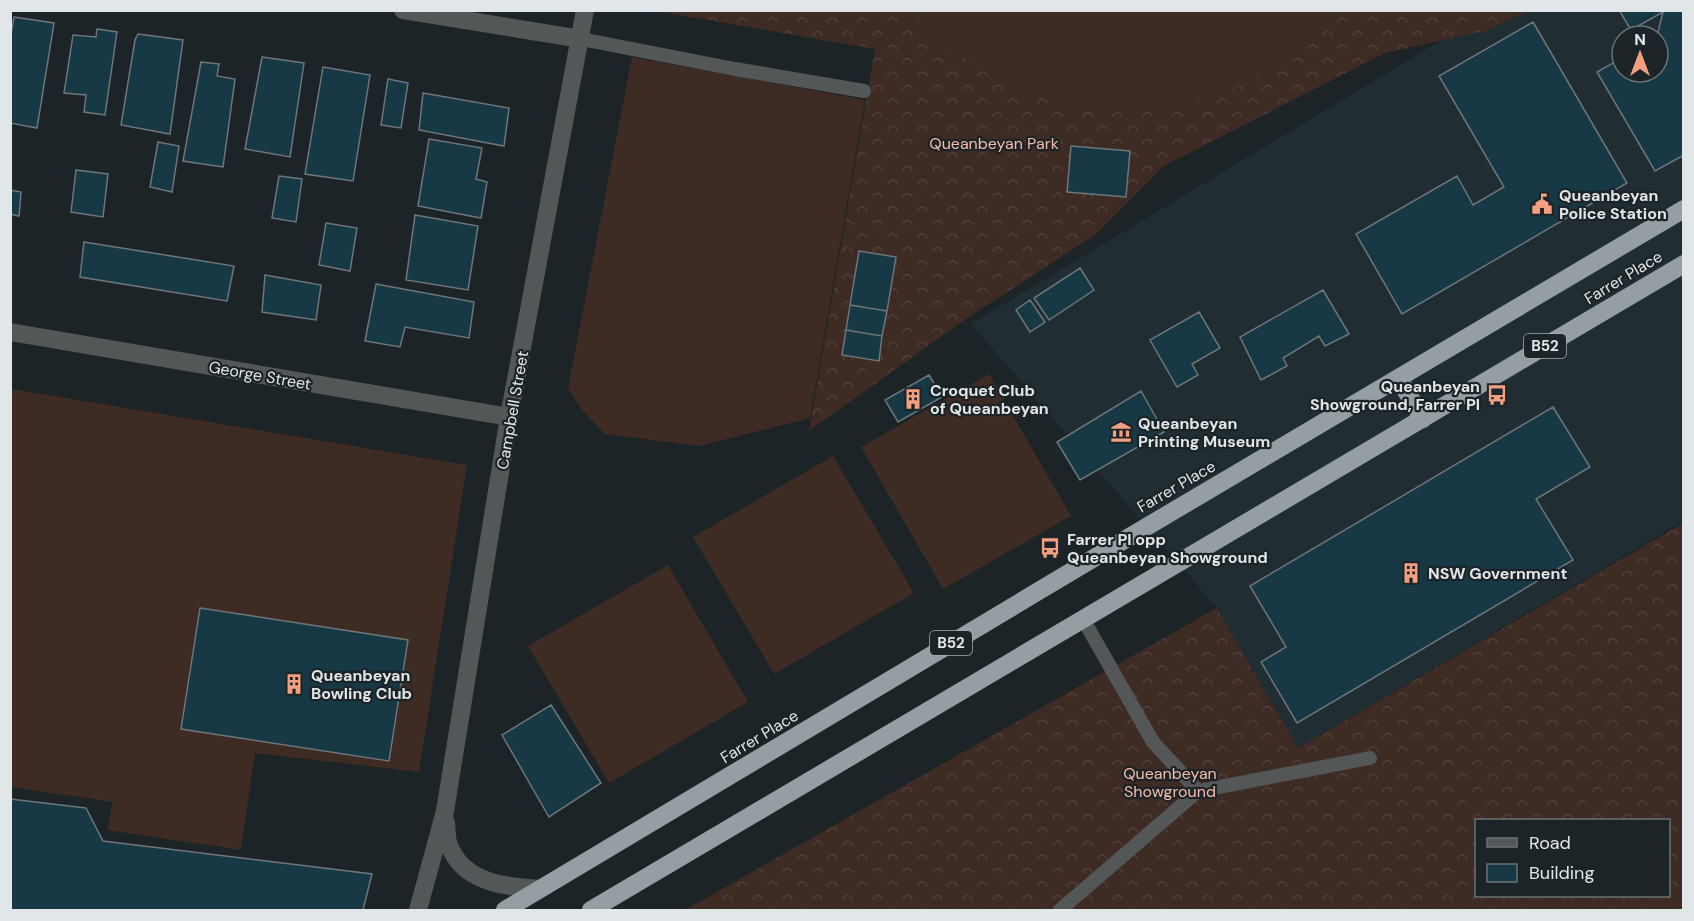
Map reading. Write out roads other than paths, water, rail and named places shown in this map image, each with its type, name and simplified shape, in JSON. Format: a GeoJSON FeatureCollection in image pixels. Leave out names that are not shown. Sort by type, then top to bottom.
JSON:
{"type":"FeatureCollection","features":[{"type":"Feature","properties":{"kind":"highway","name":"Farrer Place"},"geometry":{"type":"LineString","coordinates":[[505,910],[1683,209]]}},
{"type":"Feature","properties":{"kind":"highway","name":"Farrer Place"},"geometry":{"type":"LineString","coordinates":[[591,910],[1683,264]]}},
{"type":"Feature","properties":{"kind":"highway"},"geometry":{"type":"LineString","coordinates":[[1399,378],[1423,418]]}},
{"type":"Feature","properties":{"kind":"street"},"geometry":{"type":"LineString","coordinates":[[403,10],[581,39]]}},
{"type":"Feature","properties":{"kind":"street","name":"Campbell Street"},"geometry":{"type":"LineString","coordinates":[[418,910],[445,811],[509,417],[585,10]]}},
{"type":"Feature","properties":{"kind":"street","name":"George Street"},"geometry":{"type":"LineString","coordinates":[[10,332],[509,417]]}},
{"type":"Feature","properties":{"kind":"street","name":"Campbell Street"},"geometry":{"type":"LineString","coordinates":[[445,811],[448,845],[464,867],[478,878],[495,884],[540,889]]}},
{"type":"Feature","properties":{"kind":"lane"},"geometry":{"type":"LineString","coordinates":[[581,39],[864,91]]}},
{"type":"Feature","properties":{"kind":"lane"},"geometry":{"type":"LineString","coordinates":[[1083,619],[1153,742],[1198,791]]}},
{"type":"Feature","properties":{"kind":"lane"},"geometry":{"type":"LineString","coordinates":[[1060,910],[1198,791],[1370,758]]}},
{"type":"Feature","properties":{"kind":"place","name":"Queanbeyan Police Station"},"geometry":{"type":"Point","coordinates":[1542,204]}},
{"type":"Feature","properties":{"kind":"place","name":"Queanbeyan Showground, Farrer Pl"},"geometry":{"type":"Point","coordinates":[1497,395]}},
{"type":"Feature","properties":{"kind":"place","name":"Croquet Club of Queanbeyan"},"geometry":{"type":"Point","coordinates":[913,399]}},
{"type":"Feature","properties":{"kind":"place","name":"Queanbeyan Printing Museum"},"geometry":{"type":"Point","coordinates":[1121,432]}},
{"type":"Feature","properties":{"kind":"place","name":"Farrer Pl opp Queanbeyan Showground"},"geometry":{"type":"Point","coordinates":[1050,548]}},
{"type":"Feature","properties":{"kind":"place","name":"NSW Government"},"geometry":{"type":"Point","coordinates":[1411,573]}},
{"type":"Feature","properties":{"kind":"place","name":"Queanbeyan Bowling Club"},"geometry":{"type":"Point","coordinates":[294,684]}},
{"type":"Feature","properties":{"kind":"park label","name":"Queanbeyan Park"},"geometry":{"type":"Point","coordinates":[994,143]}},
{"type":"Feature","properties":{"kind":"park label","name":"Queanbeyan Showground"},"geometry":{"type":"Point","coordinates":[1170,782]}}]}
